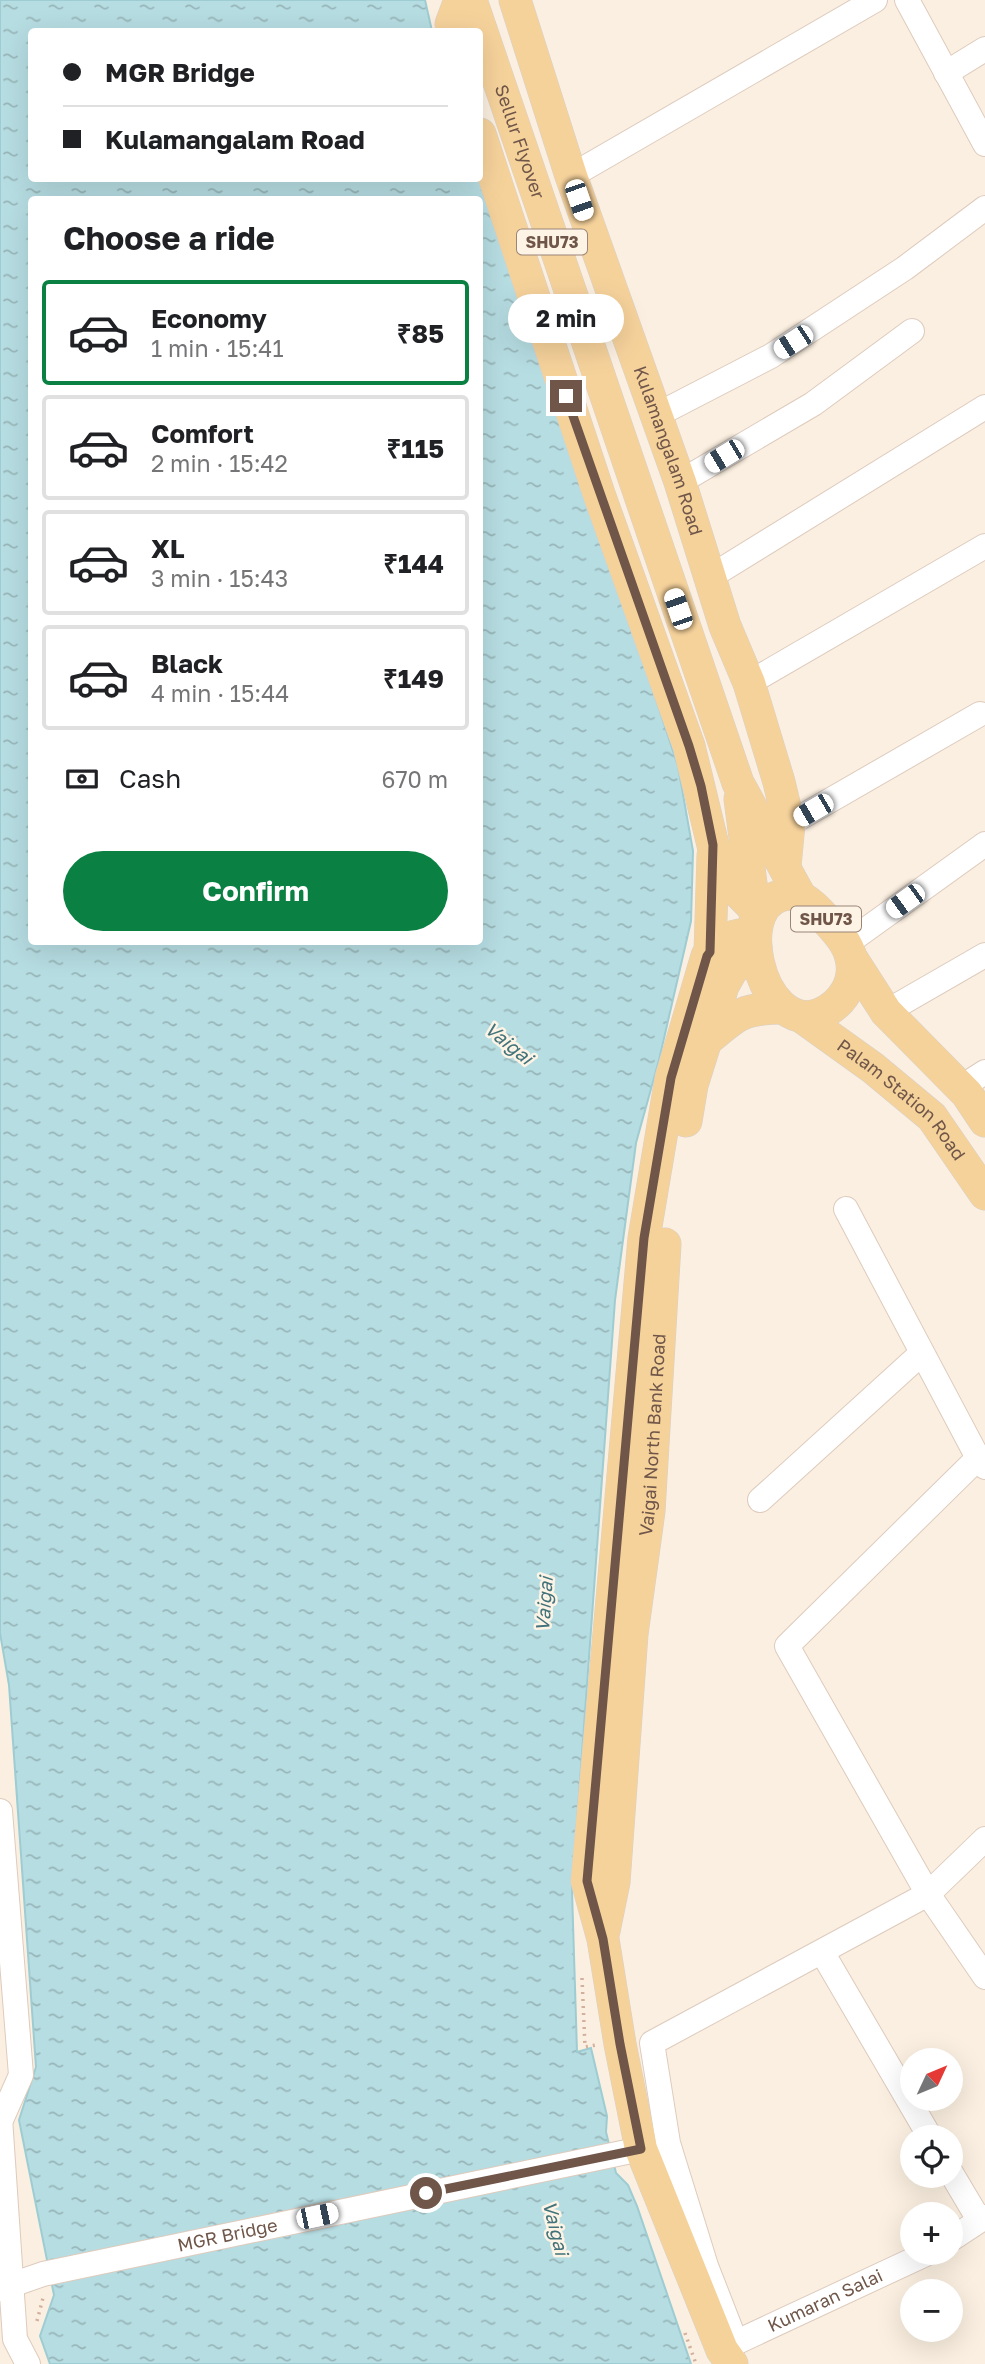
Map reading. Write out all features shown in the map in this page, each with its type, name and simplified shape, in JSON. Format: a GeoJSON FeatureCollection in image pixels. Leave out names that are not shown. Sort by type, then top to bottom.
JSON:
{"type":"FeatureCollection","features":[{"type":"Feature","properties":{"kind":"main road"},"geometry":{"type":"LineString","coordinates":[[452,28],[460,0]]}},
{"type":"Feature","properties":{"kind":"main road","name":"Sellur Flyover"},"geometry":{"type":"LineString","coordinates":[[471,0],[480,28]]}},
{"type":"Feature","properties":{"kind":"main road","name":"Kulamangalam Road"},"geometry":{"type":"LineString","coordinates":[[515,0],[571,176],[680,482],[725,626],[749,683],[789,824],[785,866]]}},
{"type":"Feature","properties":{"kind":"main road","name":"Sellur Flyover"},"geometry":{"type":"LineString","coordinates":[[483,36],[738,783]]}},
{"type":"Feature","properties":{"kind":"main road"},"geometry":{"type":"LineString","coordinates":[[483,143],[599,494],[689,746],[701,786],[713,845],[756,928],[717,942],[710,952]]}},
{"type":"Feature","properties":{"kind":"main road","name":"SHU73"},"geometry":{"type":"LineString","coordinates":[[738,783],[800,896],[821,913],[886,1012],[972,1080],[985,1121]]}},
{"type":"Feature","properties":{"kind":"main road","name":"SHU73"},"geometry":{"type":"LineString","coordinates":[[738,783],[764,978],[792,1013]]}},
{"type":"Feature","properties":{"kind":"main road","name":"Vaigai North Bank Road"},"geometry":{"type":"LineString","coordinates":[[713,845],[710,952],[671,1078],[644,1238],[587,1881],[605,1952],[620,2044],[629,2151],[707,2313],[730,2352]]}},
{"type":"Feature","properties":{"kind":"main road","name":"SHU73"},"geometry":{"type":"LineString","coordinates":[[756,928],[772,899],[785,894],[800,896]]}},
{"type":"Feature","properties":{"kind":"main road","name":"Vaigai North Bank Road"},"geometry":{"type":"LineString","coordinates":[[605,1952],[614,1882],[632,1634],[649,1511],[664,1248],[692,1084],[723,986],[756,928]]}},
{"type":"Feature","properties":{"kind":"main road"},"geometry":{"type":"LineString","coordinates":[[706,1041],[729,1020],[758,1008],[792,1013],[822,1013],[839,1002],[850,983],[849,952]]}},
{"type":"Feature","properties":{"kind":"main road","name":"Palam Station Road"},"geometry":{"type":"LineString","coordinates":[[792,1013],[873,1068],[932,1117],[985,1194]]}},
{"type":"Feature","properties":{"kind":"street"},"geometry":{"type":"LineString","coordinates":[[571,176],[875,0]]}},
{"type":"Feature","properties":{"kind":"street"},"geometry":{"type":"LineString","coordinates":[[907,0],[985,144]]}},
{"type":"Feature","properties":{"kind":"street"},"geometry":{"type":"LineString","coordinates":[[946,73],[985,49]]}},
{"type":"Feature","properties":{"kind":"street"},"geometry":{"type":"LineString","coordinates":[[655,416],[771,356],[905,268],[985,208]]}},
{"type":"Feature","properties":{"kind":"street"},"geometry":{"type":"LineString","coordinates":[[680,482],[813,404],[912,331]]}},
{"type":"Feature","properties":{"kind":"street"},"geometry":{"type":"LineString","coordinates":[[710,577],[985,407]]}},
{"type":"Feature","properties":{"kind":"street"},"geometry":{"type":"LineString","coordinates":[[749,683],[985,547]]}},
{"type":"Feature","properties":{"kind":"street"},"geometry":{"type":"LineString","coordinates":[[789,824],[983,715]]}},
{"type":"Feature","properties":{"kind":"street"},"geometry":{"type":"LineString","coordinates":[[849,952],[985,844]]}},
{"type":"Feature","properties":{"kind":"street"},"geometry":{"type":"LineString","coordinates":[[886,1012],[985,955]]}},
{"type":"Feature","properties":{"kind":"street"},"geometry":{"type":"LineString","coordinates":[[846,1209],[981,1462],[787,1646],[928,1894],[985,1977]]}},
{"type":"Feature","properties":{"kind":"street"},"geometry":{"type":"LineString","coordinates":[[760,1500],[922,1353]]}},
{"type":"Feature","properties":{"kind":"street"},"geometry":{"type":"LineString","coordinates":[[0,1811],[21,2075],[0,2119],[6,2287],[15,2339],[28,2364]]}},
{"type":"Feature","properties":{"kind":"street"},"geometry":{"type":"LineString","coordinates":[[730,2352],[668,2143],[652,2043],[928,1894],[985,1839]]}},
{"type":"Feature","properties":{"kind":"street"},"geometry":{"type":"LineString","coordinates":[[822,1952],[923,2125]]}},
{"type":"Feature","properties":{"kind":"street","name":"MGR Bridge"},"geometry":{"type":"LineString","coordinates":[[6,2287],[43,2274],[629,2151]]}},
{"type":"Feature","properties":{"kind":"street"},"geometry":{"type":"LineString","coordinates":[[961,2188],[982,2219],[963,2231]]}},
{"type":"Feature","properties":{"kind":"street","name":"Kumaran Salai"},"geometry":{"type":"LineString","coordinates":[[730,2352],[904,2265]]}},
{"type":"Feature","properties":{"kind":"street"},"geometry":{"type":"LineString","coordinates":[[3,2364],[15,2339]]}},
{"type":"Feature","properties":{"kind":"water","name":"Vaigai"},"geometry":{"type":"Polygon","coordinates":[[[0,0],[425,0],[431,28],[28,28],[28,182],[481,182],[541,351],[678,766],[693,851],[691,921],[659,1060],[636,1143],[615,1300],[572,1891],[577,2052],[591,2048],[607,2116],[606,2132],[616,2173],[628,2185],[637,2206],[691,2364],[50,2364],[40,2336],[54,2295],[19,2120],[36,2067],[9,1685],[0,1633],[0,0]]]}},
{"type":"Feature","properties":{"kind":"route"},"geometry":{"type":"LineString","coordinates":[[426,2193],[641,2149],[603,1939],[587,1881],[644,1238],[671,1078],[710,952],[713,845],[701,786],[689,746],[566,396]]}}]}
